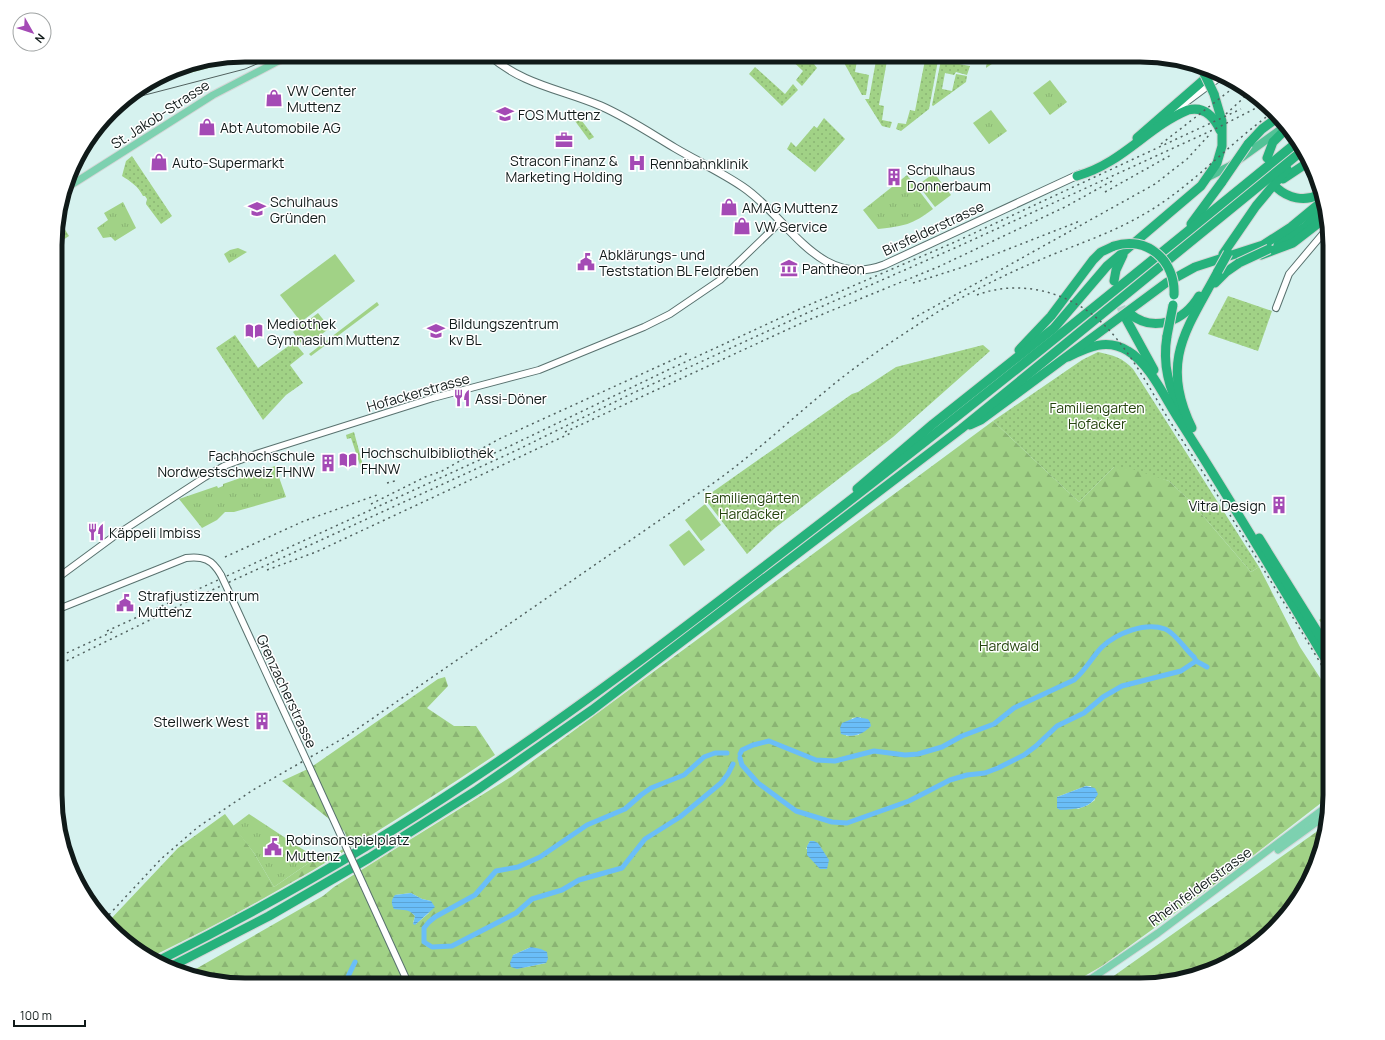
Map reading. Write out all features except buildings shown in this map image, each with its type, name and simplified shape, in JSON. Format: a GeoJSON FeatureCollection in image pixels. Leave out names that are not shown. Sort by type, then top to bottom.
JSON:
{"type":"FeatureCollection","features":[{"type":"Feature","properties":{"kind":"highway"},"geometry":{"type":"LineString","coordinates":[[834,513],[862,484],[958,404],[1054,328],[1107,266],[1190,196],[1208,177],[1218,160],[1223,138],[1222,121],[1214,94],[1204,74]]}},
{"type":"Feature","properties":{"kind":"highway"},"geometry":{"type":"LineString","coordinates":[[1137,138],[1209,76]]}},
{"type":"Feature","properties":{"kind":"highway"},"geometry":{"type":"LineString","coordinates":[[1077,176],[1093,171],[1109,162],[1165,124],[1191,109],[1208,113],[1216,122],[1223,138]]}},
{"type":"Feature","properties":{"kind":"highway"},"geometry":{"type":"LineString","coordinates":[[1177,240],[1222,182],[1248,144],[1274,120]]}},
{"type":"Feature","properties":{"kind":"highway"},"geometry":{"type":"LineString","coordinates":[[1208,177],[1230,166],[1282,130]]}},
{"type":"Feature","properties":{"kind":"highway"},"geometry":{"type":"LineString","coordinates":[[1267,158],[1273,142],[1283,131]]}},
{"type":"Feature","properties":{"kind":"highway"},"geometry":{"type":"LineString","coordinates":[[163,958],[322,873],[466,784],[531,740],[640,660],[834,513],[1016,371],[1293,145]]}},
{"type":"Feature","properties":{"kind":"highway"},"geometry":{"type":"LineString","coordinates":[[176,964],[230,937],[331,881],[418,828],[504,772],[646,669],[961,429],[1298,155]]}},
{"type":"Feature","properties":{"kind":"highway"},"geometry":{"type":"LineString","coordinates":[[1189,429],[1177,382],[1176,367],[1184,334],[1234,238],[1267,193],[1299,156]]}},
{"type":"Feature","properties":{"kind":"highway"},"geometry":{"type":"LineString","coordinates":[[1267,193],[1304,164]]}},
{"type":"Feature","properties":{"kind":"highway"},"geometry":{"type":"LineString","coordinates":[[1277,188],[1286,195],[1298,198],[1310,198],[1316,196]]}},
{"type":"Feature","properties":{"kind":"highway"},"geometry":{"type":"LineString","coordinates":[[961,429],[981,420],[1183,272],[1262,245],[1291,227],[1318,205]]}},
{"type":"Feature","properties":{"kind":"highway"},"geometry":{"type":"LineString","coordinates":[[1204,297],[1221,277],[1239,263],[1269,249],[1304,227],[1320,212]]}},
{"type":"Feature","properties":{"kind":"highway"},"geometry":{"type":"LineString","coordinates":[[1202,265],[1275,251],[1301,238],[1321,222]]}},
{"type":"Feature","properties":{"kind":"highway"},"geometry":{"type":"LineString","coordinates":[[958,404],[1034,336],[1055,312],[1093,260],[1101,252],[1114,246],[1127,243],[1138,244],[1149,247],[1158,253],[1166,262],[1171,271],[1174,295],[1166,336],[1165,362],[1168,381],[1189,429]]}},
{"type":"Feature","properties":{"kind":"highway"},"geometry":{"type":"LineString","coordinates":[[1114,281],[1116,270],[1126,250]]}},
{"type":"Feature","properties":{"kind":"highway"},"geometry":{"type":"LineString","coordinates":[[1216,270],[1194,304],[1175,320],[1151,324],[1127,315],[1189,429],[1323,649]]}},
{"type":"Feature","properties":{"kind":"highway"},"geometry":{"type":"LineString","coordinates":[[1068,357],[1090,347],[1101,344],[1114,345],[1128,351],[1145,366],[1189,429]]}},
{"type":"Feature","properties":{"kind":"highway"},"geometry":{"type":"LineString","coordinates":[[1302,615],[1323,638]]}},
{"type":"Feature","properties":{"kind":"highway"},"geometry":{"type":"LineString","coordinates":[[1302,615],[1323,643]]}},
{"type":"Feature","properties":{"kind":"highway"},"geometry":{"type":"LineString","coordinates":[[1302,615],[1323,654]]}},
{"type":"Feature","properties":{"kind":"main road","name":"St. Jakob-Strasse"},"geometry":{"type":"LineString","coordinates":[[73,184],[213,95],[277,62]]}},
{"type":"Feature","properties":{"kind":"main road","name":"Birsfelderstrasse"},"geometry":{"type":"LineString","coordinates":[[497,62],[515,75],[537,85],[602,106],[719,173],[756,196],[780,222],[830,264],[852,272],[872,270],[1077,176],[1137,138],[1217,79]]}},
{"type":"Feature","properties":{"kind":"main road","name":"Rheinfelderstrasse"},"geometry":{"type":"LineString","coordinates":[[1092,978],[1158,933],[1323,810]]}},
{"type":"Feature","properties":{"kind":"main road","name":"Rheinfelderstrasse"},"geometry":{"type":"LineString","coordinates":[[1100,978],[1122,964],[1321,819]]}},
{"type":"Feature","properties":{"kind":"street","name":"Hofackerstrasse"},"geometry":{"type":"LineString","coordinates":[[62,575],[113,537],[205,476],[224,466],[432,398],[539,370],[670,314],[720,280],[780,222]]}},
{"type":"Feature","properties":{"kind":"street"},"geometry":{"type":"LineString","coordinates":[[1276,308],[1289,274],[1323,234]]}},
{"type":"Feature","properties":{"kind":"street","name":"Grenzacherstrasse"},"geometry":{"type":"LineString","coordinates":[[62,608],[186,558],[198,557],[208,560],[221,575],[406,978]]}},
{"type":"Feature","properties":{"kind":"green space"},"geometry":{"type":"Polygon","coordinates":[[[793,62],[812,62],[817,68],[802,86],[796,80],[803,71],[793,62]]]}},
{"type":"Feature","properties":{"kind":"green space"},"geometry":{"type":"Polygon","coordinates":[[[844,62],[857,62],[855,72],[869,75],[866,95],[862,95],[844,62]]]}},
{"type":"Feature","properties":{"kind":"green space"},"geometry":{"type":"Polygon","coordinates":[[[876,62],[887,62],[879,105],[884,106],[882,120],[892,122],[890,128],[882,126],[865,99],[869,99],[876,62]]]}},
{"type":"Feature","properties":{"kind":"green space"},"geometry":{"type":"Polygon","coordinates":[[[925,62],[938,62],[929,109],[901,131],[896,129],[898,123],[906,124],[910,110],[915,111],[925,62]]]}},
{"type":"Feature","properties":{"kind":"green space"},"geometry":{"type":"Polygon","coordinates":[[[941,62],[959,62],[959,64],[970,66],[967,75],[956,72],[954,75],[945,73],[942,89],[952,91],[956,74],[967,76],[966,82],[933,106],[941,62]]]}},
{"type":"Feature","properties":{"kind":"green space"},"geometry":{"type":"Polygon","coordinates":[[[987,62],[995,62],[986,68],[987,62]]]}},
{"type":"Feature","properties":{"kind":"green space"},"geometry":{"type":"Polygon","coordinates":[[[229,63],[171,78],[198,68],[229,63]]]}},
{"type":"Feature","properties":{"kind":"green space"},"geometry":{"type":"Polygon","coordinates":[[[755,67],[785,94],[793,84],[798,90],[782,106],[749,74],[755,67]]]}},
{"type":"Feature","properties":{"kind":"green space"},"geometry":{"type":"Polygon","coordinates":[[[1050,80],[1067,102],[1050,115],[1033,93],[1050,80]]]}},
{"type":"Feature","properties":{"kind":"green space"},"geometry":{"type":"Polygon","coordinates":[[[991,110],[1007,131],[989,144],[973,123],[991,110]]]}},
{"type":"Feature","properties":{"kind":"green space"},"geometry":{"type":"Polygon","coordinates":[[[579,117],[594,137],[589,140],[575,121],[579,117]]]}},
{"type":"Feature","properties":{"kind":"green space"},"geometry":{"type":"Polygon","coordinates":[[[824,118],[845,139],[815,172],[787,149],[791,142],[796,147],[814,126],[817,128],[824,118]]]}},
{"type":"Feature","properties":{"kind":"green space"},"geometry":{"type":"Polygon","coordinates":[[[132,156],[172,216],[161,224],[146,204],[147,199],[145,196],[143,196],[134,184],[122,176],[126,161],[132,156]]]}},
{"type":"Feature","properties":{"kind":"green space"},"geometry":{"type":"Polygon","coordinates":[[[934,173],[951,195],[935,207],[918,185],[934,173]]]}},
{"type":"Feature","properties":{"kind":"green space"},"geometry":{"type":"Polygon","coordinates":[[[907,175],[933,209],[913,222],[895,227],[878,229],[863,210],[907,175]]]}},
{"type":"Feature","properties":{"kind":"green space"},"geometry":{"type":"Polygon","coordinates":[[[123,202],[136,228],[115,241],[111,237],[103,238],[97,228],[108,220],[104,213],[123,202]]]}},
{"type":"Feature","properties":{"kind":"green space"},"geometry":{"type":"Polygon","coordinates":[[[63,227],[69,236],[62,241],[63,227]]]}},
{"type":"Feature","properties":{"kind":"green space"},"geometry":{"type":"Polygon","coordinates":[[[238,248],[247,252],[229,263],[224,254],[230,250],[238,248]]]}},
{"type":"Feature","properties":{"kind":"green space"},"geometry":{"type":"Polygon","coordinates":[[[335,254],[355,281],[301,322],[280,295],[335,254]]]}},
{"type":"Feature","properties":{"kind":"green space"},"geometry":{"type":"Polygon","coordinates":[[[1228,296],[1272,311],[1258,351],[1208,334],[1228,296]]]}},
{"type":"Feature","properties":{"kind":"green space"},"geometry":{"type":"Polygon","coordinates":[[[377,302],[379,305],[311,356],[309,354],[377,302]]]}},
{"type":"Feature","properties":{"kind":"green space"},"geometry":{"type":"Polygon","coordinates":[[[318,313],[330,328],[304,347],[293,332],[318,313]]]}},
{"type":"Feature","properties":{"kind":"green space"},"geometry":{"type":"Polygon","coordinates":[[[235,335],[258,368],[294,342],[304,354],[290,365],[303,383],[286,395],[263,420],[216,348],[235,335]]]}},
{"type":"Feature","properties":{"kind":"green space","name":"Familiengärten Hardacker"},"geometry":{"type":"Polygon","coordinates":[[[983,345],[990,351],[893,437],[775,528],[747,554],[704,498],[852,394],[858,392],[896,367],[983,345]]]}},
{"type":"Feature","properties":{"kind":"green space","name":"Familiengarten Hofacker"},"geometry":{"type":"Polygon","coordinates":[[[1098,352],[1117,358],[1125,362],[1133,369],[1259,567],[1251,572],[1192,503],[1169,481],[1114,467],[1079,502],[993,421],[1082,360],[1098,352]]]}},
{"type":"Feature","properties":{"kind":"green space","name":"Hardwald"},"geometry":{"type":"Polygon","coordinates":[[[993,421],[1079,502],[1114,467],[1126,467],[1169,481],[1192,503],[1251,572],[1259,567],[1300,647],[1323,682],[1323,801],[1237,868],[1102,966],[1081,978],[233,978],[193,970],[323,896],[334,887],[511,777],[993,421]],[[861,717],[852,718],[846,736],[859,735],[861,717]],[[1086,786],[1057,797],[1078,809],[1095,800],[1091,786],[1086,786]],[[810,841],[806,849],[822,851],[820,846],[810,841]],[[411,893],[395,895],[415,916],[413,923],[416,924],[429,913],[431,901],[422,899],[411,893]],[[531,947],[513,955],[522,968],[546,963],[531,947]]]}},
{"type":"Feature","properties":{"kind":"green space"},"geometry":{"type":"Polygon","coordinates":[[[354,432],[365,473],[363,474],[351,438],[347,439],[346,435],[354,432]]]}},
{"type":"Feature","properties":{"kind":"green space"},"geometry":{"type":"Polygon","coordinates":[[[275,466],[286,497],[234,512],[225,512],[217,520],[202,528],[179,499],[217,486],[218,488],[223,486],[223,484],[275,466]]]}},
{"type":"Feature","properties":{"kind":"green space"},"geometry":{"type":"Polygon","coordinates":[[[705,504],[721,525],[701,541],[685,520],[705,504]]]}},
{"type":"Feature","properties":{"kind":"green space"},"geometry":{"type":"Polygon","coordinates":[[[689,530],[705,550],[684,566],[669,545],[689,530]]]}},
{"type":"Feature","properties":{"kind":"green space"},"geometry":{"type":"Polygon","coordinates":[[[1323,617],[1323,625],[1319,620],[1323,617]]]}},
{"type":"Feature","properties":{"kind":"green space"},"geometry":{"type":"Polygon","coordinates":[[[445,677],[448,686],[427,708],[454,726],[476,726],[495,755],[412,810],[327,862],[196,935],[156,954],[124,933],[111,919],[178,848],[225,814],[254,853],[274,887],[316,858],[329,856],[350,844],[344,831],[282,781],[310,768],[438,679],[445,677]]]}},
{"type":"Feature","properties":{"kind":"green space","name":"Robinsonspielplatz Muttenz"},"geometry":{"type":"Polygon","coordinates":[[[249,814],[316,858],[274,887],[254,853],[233,826],[249,814]]]}},
{"type":"Feature","properties":{"kind":"green space"},"geometry":{"type":"Polygon","coordinates":[[[1319,830],[1317,842],[1309,865],[1292,897],[1278,916],[1261,933],[1242,947],[1210,964],[1187,972],[1152,978],[1111,978],[1319,830]]]}},
{"type":"Feature","properties":{"kind":"water"},"geometry":{"type":"Polygon","coordinates":[[[857,717],[868,719],[871,726],[864,732],[857,735],[849,736],[841,734],[840,728],[842,723],[857,717]]]}},
{"type":"Feature","properties":{"kind":"water"},"geometry":{"type":"Polygon","coordinates":[[[1086,786],[1095,788],[1098,794],[1091,803],[1077,808],[1060,810],[1057,808],[1057,797],[1086,786]]]}},
{"type":"Feature","properties":{"kind":"water"},"geometry":{"type":"Polygon","coordinates":[[[810,841],[818,843],[829,860],[827,869],[820,869],[807,855],[807,846],[810,841]]]}},
{"type":"Feature","properties":{"kind":"water"},"geometry":{"type":"Polygon","coordinates":[[[411,893],[422,899],[431,901],[435,907],[415,925],[413,924],[415,916],[412,913],[394,909],[392,903],[395,895],[411,893]]]}},
{"type":"Feature","properties":{"kind":"water"},"geometry":{"type":"Polygon","coordinates":[[[531,947],[547,952],[548,959],[546,963],[517,969],[511,967],[510,963],[513,955],[531,947]]]}},
{"type":"Feature","properties":{"kind":"waterway"},"geometry":{"type":"LineString","coordinates":[[740,754],[742,750],[753,745],[769,741],[816,760],[835,761],[874,751],[905,755],[918,754],[942,747],[962,736],[994,724],[1014,708],[1074,680],[1098,651],[1108,642],[1123,633],[1140,628],[1157,627],[1169,631],[1196,661]]}},
{"type":"Feature","properties":{"kind":"waterway"},"geometry":{"type":"LineString","coordinates":[[740,758],[742,765],[758,783],[796,811],[832,822],[847,823],[909,801],[950,780],[967,775],[985,773],[998,768],[1024,755],[1057,726],[1084,713],[1103,697],[1122,686],[1181,671],[1196,661],[1207,667]]}},
{"type":"Feature","properties":{"kind":"waterway"},"geometry":{"type":"LineString","coordinates":[[727,753],[715,753],[704,757],[684,775],[651,788],[625,809],[587,825],[540,857],[518,867],[496,871],[475,895],[435,917],[429,922],[424,928],[424,942],[432,947],[452,946],[516,913],[532,899],[562,890],[579,880],[622,868],[645,839],[680,817],[721,783],[733,764]]}},
{"type":"Feature","properties":{"kind":"waterway"},"geometry":{"type":"LineString","coordinates":[[347,978],[355,962]]}},
{"type":"Feature","properties":{"kind":"tunnel"},"geometry":{"type":"LineString","coordinates":[[1116,294],[1125,317]]}},
{"type":"Feature","properties":{"kind":"tram line"},"geometry":{"type":"LineString","coordinates":[[138,97],[245,69],[262,62]]}},
{"type":"Feature","properties":{"kind":"railway"},"geometry":{"type":"LineString","coordinates":[[1161,144],[1233,88]]}},
{"type":"Feature","properties":{"kind":"railway"},"geometry":{"type":"LineString","coordinates":[[1226,114],[1246,96]]}},
{"type":"Feature","properties":{"kind":"railway"},"geometry":{"type":"LineString","coordinates":[[62,663],[199,596],[515,451],[633,393],[1215,129],[1260,106]]}},
{"type":"Feature","properties":{"kind":"railway"},"geometry":{"type":"LineString","coordinates":[[107,631],[512,445],[670,369],[804,307],[955,242],[1241,109]]}},
{"type":"Feature","properties":{"kind":"railway"},"geometry":{"type":"LineString","coordinates":[[107,916],[161,859],[198,827],[253,790],[347,736],[712,484],[756,450],[840,379],[877,352],[915,326],[984,286],[1027,265],[1116,229],[1139,217],[1175,194],[1269,115]]}},
{"type":"Feature","properties":{"kind":"railway"},"geometry":{"type":"LineString","coordinates":[[912,319],[1155,184],[1187,159],[1211,133]]}},
{"type":"Feature","properties":{"kind":"railway"},"geometry":{"type":"LineString","coordinates":[[1105,192],[1171,155]]}},
{"type":"Feature","properties":{"kind":"railway"},"geometry":{"type":"LineString","coordinates":[[565,432],[806,321],[938,267],[1065,207],[1112,181]]}},
{"type":"Feature","properties":{"kind":"railway"},"geometry":{"type":"LineString","coordinates":[[913,283],[960,268],[1080,221]]}},
{"type":"Feature","properties":{"kind":"railway"},"geometry":{"type":"LineString","coordinates":[[977,295],[1007,288],[1038,290],[1067,299],[1093,315],[1104,325],[1125,350],[1144,378],[1169,420],[1251,548],[1323,667]]}},
{"type":"Feature","properties":{"kind":"railway"},"geometry":{"type":"LineString","coordinates":[[371,504],[425,477],[442,471],[499,439],[690,352]]}},
{"type":"Feature","properties":{"kind":"railway"},"geometry":{"type":"LineString","coordinates":[[267,570],[316,552],[571,433]]}},
{"type":"Feature","properties":{"kind":"railway"},"geometry":{"type":"LineString","coordinates":[[387,483],[395,481]]}},
{"type":"Feature","properties":{"kind":"railway"},"geometry":{"type":"LineString","coordinates":[[225,557],[304,521],[377,495]]}},
{"type":"Feature","properties":{"kind":"railway"},"geometry":{"type":"LineString","coordinates":[[62,655],[114,631]]}},
{"type":"Feature","properties":{"kind":"place","name":"VW Center Muttenz"},"geometry":{"type":"Point","coordinates":[274,98]}},
{"type":"Feature","properties":{"kind":"place","name":"FOS Muttenz"},"geometry":{"type":"Point","coordinates":[505,114]}},
{"type":"Feature","properties":{"kind":"place","name":"Abt Automobile AG"},"geometry":{"type":"Point","coordinates":[207,127]}},
{"type":"Feature","properties":{"kind":"place","name":"Stracon Finanz & Marketing Holding"},"geometry":{"type":"Point","coordinates":[564,140]}},
{"type":"Feature","properties":{"kind":"place","name":"Auto-Supermarkt"},"geometry":{"type":"Point","coordinates":[159,162]}},
{"type":"Feature","properties":{"kind":"place","name":"Rennbahnklinik"},"geometry":{"type":"Point","coordinates":[637,163]}},
{"type":"Feature","properties":{"kind":"place","name":"Schulhaus Donnerbaum"},"geometry":{"type":"Point","coordinates":[894,177]}},
{"type":"Feature","properties":{"kind":"place","name":"AMAG Muttenz"},"geometry":{"type":"Point","coordinates":[729,207]}},
{"type":"Feature","properties":{"kind":"place","name":"Schulhaus Gründen"},"geometry":{"type":"Point","coordinates":[257,209]}},
{"type":"Feature","properties":{"kind":"place","name":"VW Service"},"geometry":{"type":"Point","coordinates":[742,226]}},
{"type":"Feature","properties":{"kind":"place","name":"Abklärungs- und Teststation BL Feldreben"},"geometry":{"type":"Point","coordinates":[586,262]}},
{"type":"Feature","properties":{"kind":"place","name":"Pantheon"},"geometry":{"type":"Point","coordinates":[789,268]}},
{"type":"Feature","properties":{"kind":"place","name":"Mediothek Gymnasium Muttenz"},"geometry":{"type":"Point","coordinates":[254,331]}},
{"type":"Feature","properties":{"kind":"place","name":"Bildungszentrum kv BL"},"geometry":{"type":"Point","coordinates":[436,331]}},
{"type":"Feature","properties":{"kind":"place","name":"Assi-Döner"},"geometry":{"type":"Point","coordinates":[462,398]}},
{"type":"Feature","properties":{"kind":"place","name":"Hochschulbibliothek FHNW"},"geometry":{"type":"Point","coordinates":[348,460]}},
{"type":"Feature","properties":{"kind":"place","name":"Fachhochschule Nordwestschweiz FHNW"},"geometry":{"type":"Point","coordinates":[328,463]}},
{"type":"Feature","properties":{"kind":"place","name":"Vitra Design"},"geometry":{"type":"Point","coordinates":[1279,505]}},
{"type":"Feature","properties":{"kind":"place","name":"Käppeli Imbiss"},"geometry":{"type":"Point","coordinates":[96,532]}},
{"type":"Feature","properties":{"kind":"place","name":"Strafjustizzentrum Muttenz"},"geometry":{"type":"Point","coordinates":[125,603]}},
{"type":"Feature","properties":{"kind":"place","name":"Stellwerk West"},"geometry":{"type":"Point","coordinates":[262,721]}},
{"type":"Feature","properties":{"kind":"place","name":"Robinsonspielplatz Muttenz"},"geometry":{"type":"Point","coordinates":[273,847]}}]}
